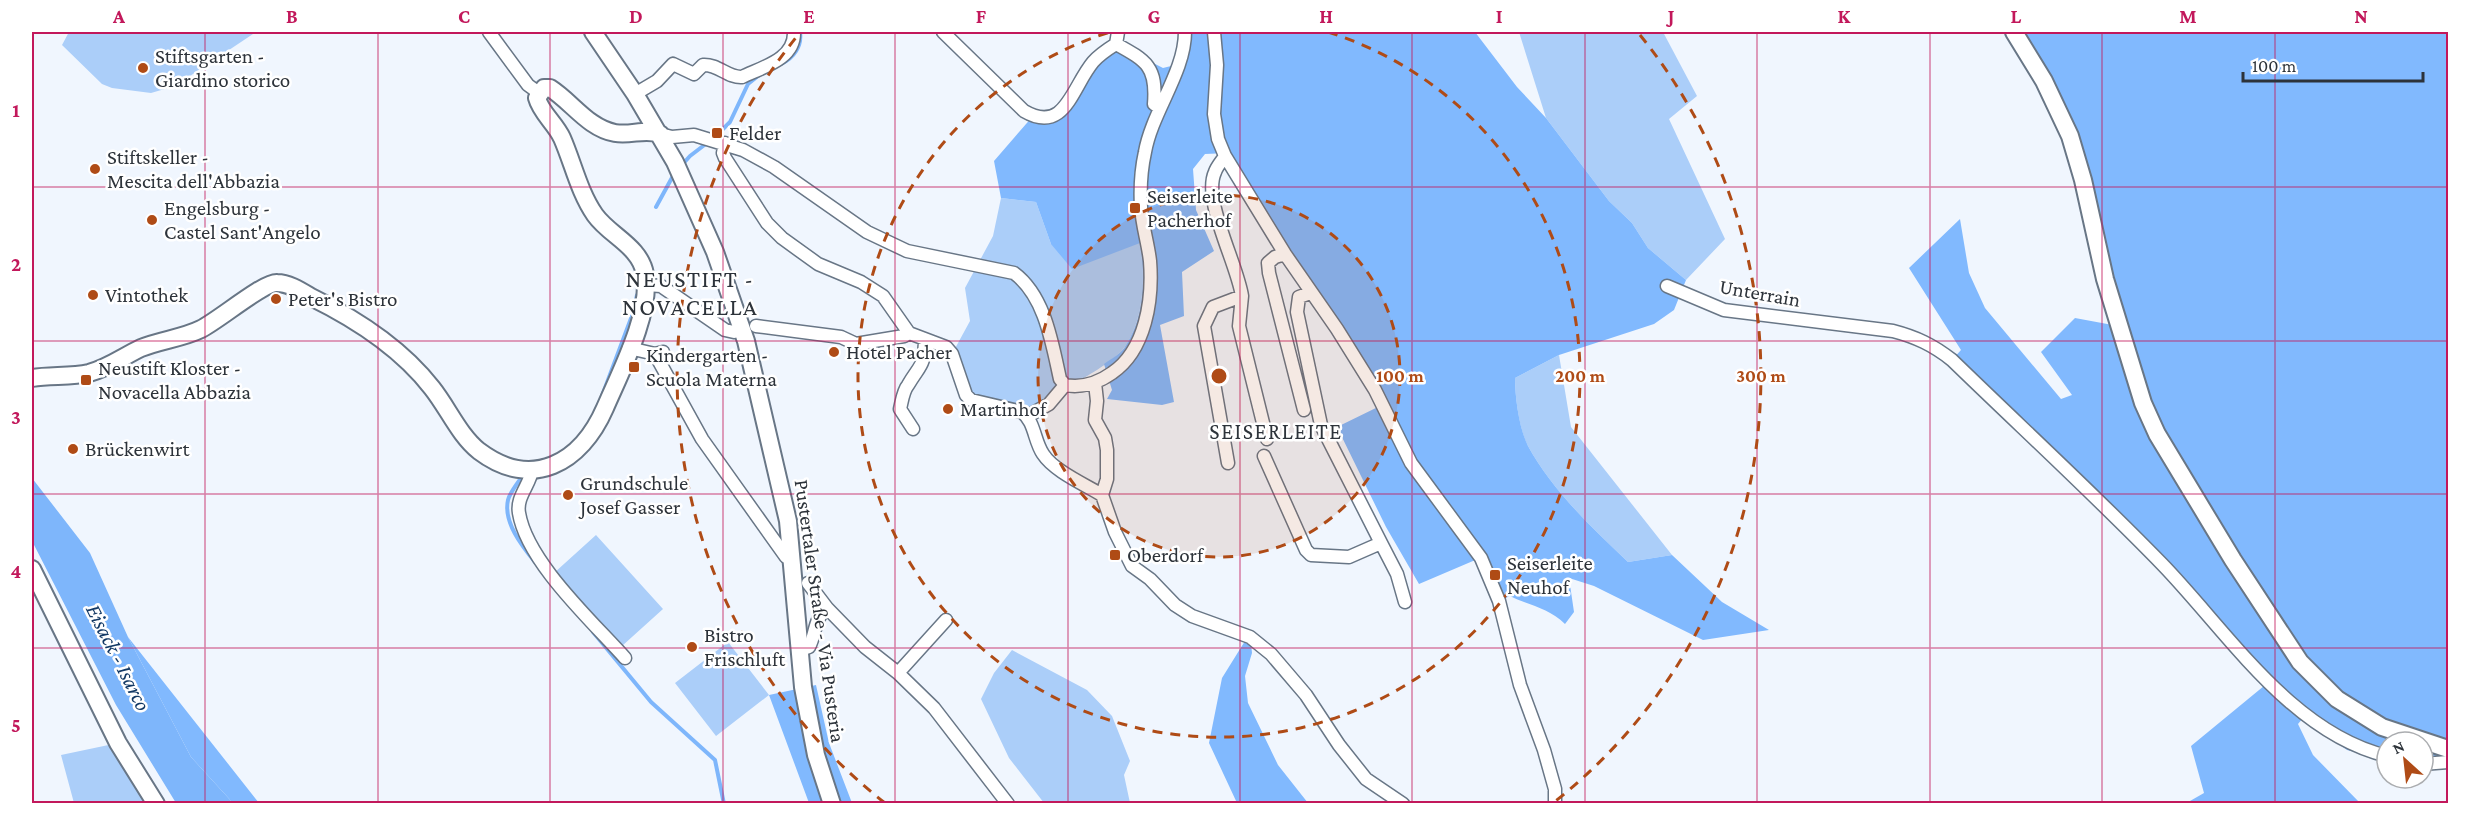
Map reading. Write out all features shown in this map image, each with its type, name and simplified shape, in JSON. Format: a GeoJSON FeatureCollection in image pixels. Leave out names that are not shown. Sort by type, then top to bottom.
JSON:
{"type":"FeatureCollection","features":[{"type":"Feature","properties":{"kind":"street"},"geometry":{"type":"LineString","coordinates":[[489,32],[528,85],[539,93]]}},
{"type":"Feature","properties":{"kind":"street","name":"Pustertaler Straße - Via Pusteria"},"geometry":{"type":"LineString","coordinates":[[593,32],[635,94],[679,169],[715,252],[746,341],[788,521],[800,650],[810,726],[816,755],[832,804]]}},
{"type":"Feature","properties":{"kind":"street"},"geometry":{"type":"LineString","coordinates":[[635,94],[657,81],[673,64],[694,74],[703,65],[711,64],[735,77],[742,76],[783,57],[792,48],[794,32]]}},
{"type":"Feature","properties":{"kind":"street"},"geometry":{"type":"LineString","coordinates":[[943,32],[1024,111],[1047,119],[1059,114],[1094,61],[1117,38],[1150,69],[1155,84],[1154,104],[1159,107]]}},
{"type":"Feature","properties":{"kind":"street"},"geometry":{"type":"LineString","coordinates":[[32,378],[88,373],[142,348],[199,330],[223,317],[265,286],[279,283],[330,306],[369,330],[401,356],[432,387],[466,439],[495,462],[532,470],[550,466],[570,457],[586,442],[597,425],[640,325],[646,285],[645,271],[634,250],[596,217],[587,202],[562,137],[552,120],[539,106],[537,98],[539,93],[544,88],[550,88],[602,130],[617,134],[649,130],[672,137],[694,135],[725,143],[774,167],[867,232],[907,251],[1014,273],[1025,281],[1033,294],[1048,330],[1060,379],[1065,385],[1073,387],[1095,382],[1123,365],[1133,351],[1146,315],[1150,287],[1150,260],[1141,207],[1145,150],[1159,107],[1179,64],[1185,32]]}},
{"type":"Feature","properties":{"kind":"street"},"geometry":{"type":"LineString","coordinates":[[1214,32],[1217,65],[1214,114],[1218,139],[1225,156],[1285,254],[1337,329],[1375,390],[1411,463],[1480,558],[1492,581],[1507,629],[1520,685],[1544,750],[1555,789],[1556,804]]}},
{"type":"Feature","properties":{"kind":"street"},"geometry":{"type":"LineString","coordinates":[[2014,32],[2044,81],[2070,136],[2083,180],[2105,279],[2143,403],[2157,434],[2233,560],[2300,662],[2337,699],[2382,727],[2448,749]]}},
{"type":"Feature","properties":{"kind":"street"},"geometry":{"type":"LineString","coordinates":[[725,143],[723,153],[725,158],[767,223],[782,238],[818,264],[861,282],[883,296],[909,333],[946,347],[952,354],[966,395],[971,400],[1022,412],[1028,417],[1038,447],[1045,458],[1056,468],[1102,495]]}},
{"type":"Feature","properties":{"kind":"street"},"geometry":{"type":"LineString","coordinates":[[1225,156],[1214,173],[1212,195],[1214,209],[1239,279],[1242,296],[1239,326],[1267,440]]}},
{"type":"Feature","properties":{"kind":"street"},"geometry":{"type":"LineString","coordinates":[[1285,254],[1275,257],[1268,263],[1269,273],[1304,410]]}},
{"type":"Feature","properties":{"kind":"street"},"geometry":{"type":"LineString","coordinates":[[646,285],[661,286],[725,330],[734,332]]}},
{"type":"Feature","properties":{"kind":"street","name":"Unterrain"},"geometry":{"type":"LineString","coordinates":[[1667,286],[1724,310],[1893,332],[1916,338],[1936,347],[2163,565],[2262,675],[2300,710],[2349,743],[2375,752]]}},
{"type":"Feature","properties":{"kind":"street"},"geometry":{"type":"LineString","coordinates":[[1310,293],[1299,297],[1297,312],[1321,425],[1397,574],[1405,602]]}},
{"type":"Feature","properties":{"kind":"street"},"geometry":{"type":"LineString","coordinates":[[1228,463],[1204,326],[1213,307],[1242,296]]}},
{"type":"Feature","properties":{"kind":"street"},"geometry":{"type":"LineString","coordinates":[[756,326],[841,337],[856,344],[904,336],[909,333]]}},
{"type":"Feature","properties":{"kind":"street"},"geometry":{"type":"LineString","coordinates":[[913,429],[900,409],[907,386],[920,371],[925,357],[925,339]]}},
{"type":"Feature","properties":{"kind":"street"},"geometry":{"type":"LineString","coordinates":[[629,348],[659,353],[702,439],[786,557]]}},
{"type":"Feature","properties":{"kind":"street"},"geometry":{"type":"LineString","coordinates":[[1095,382],[1097,401],[1095,420],[1105,438],[1107,450],[1107,479],[1102,495],[1115,532],[1132,566],[1150,579],[1175,605],[1192,615],[1250,637],[1270,654],[1306,695],[1366,779],[1403,804]]}},
{"type":"Feature","properties":{"kind":"street"},"geometry":{"type":"LineString","coordinates":[[1028,417],[1049,404],[1065,385]]}},
{"type":"Feature","properties":{"kind":"street"},"geometry":{"type":"LineString","coordinates":[[1264,456],[1306,550],[1311,555],[1349,557],[1382,543]]}},
{"type":"Feature","properties":{"kind":"street"},"geometry":{"type":"LineString","coordinates":[[532,470],[531,478],[519,502],[518,512],[525,533],[547,570],[625,658]]}},
{"type":"Feature","properties":{"kind":"street"},"geometry":{"type":"LineString","coordinates":[[32,569],[118,743],[156,804]]}},
{"type":"Feature","properties":{"kind":"street"},"geometry":{"type":"LineString","coordinates":[[808,583],[827,608],[865,647],[898,673],[934,708],[1008,804]]}},
{"type":"Feature","properties":{"kind":"street"},"geometry":{"type":"LineString","coordinates":[[800,650],[809,647],[818,620],[827,608]]}},
{"type":"Feature","properties":{"kind":"street"},"geometry":{"type":"LineString","coordinates":[[898,673],[946,620]]}},
{"type":"Feature","properties":{"kind":"shaded area","name":"Stiftsgarten - Giardino storico"},"geometry":{"type":"Polygon","coordinates":[[[69,32],[256,32],[175,86],[151,93],[112,88],[102,84],[62,45],[69,32]]]}},
{"type":"Feature","properties":{"kind":"shaded area"},"geometry":{"type":"Polygon","coordinates":[[[1185,32],[1475,32],[1517,87],[1546,118],[1609,201],[1632,223],[1648,248],[1686,280],[1674,310],[1654,324],[1559,355],[1515,378],[1518,412],[1528,446],[1561,493],[1628,562],[1672,555],[1722,602],[1769,630],[1703,640],[1594,586],[1569,578],[1574,612],[1565,624],[1546,611],[1510,596],[1499,601],[1480,558],[1419,584],[1386,527],[1337,427],[1382,405],[1229,153],[1205,154],[1193,169],[1196,210],[1214,251],[1182,272],[1184,316],[1160,325],[1174,402],[1162,405],[1107,399],[1112,390],[1104,364],[1124,348],[1132,334],[1140,309],[1143,269],[1140,243],[1072,269],[1051,244],[1036,202],[1001,198],[994,161],[1033,116],[1047,119],[1094,61],[1116,44],[1163,68],[1179,64],[1185,32]]]}},
{"type":"Feature","properties":{"kind":"shaded area"},"geometry":{"type":"Polygon","coordinates":[[[1519,32],[1663,32],[1697,96],[1669,119],[1725,239],[1686,280],[1648,248],[1632,223],[1609,201],[1546,118],[1519,32]]]}},
{"type":"Feature","properties":{"kind":"shaded area"},"geometry":{"type":"Polygon","coordinates":[[[2018,32],[2448,32],[2448,766],[2435,767],[2435,730],[2375,730],[2375,757],[2347,750],[2303,718],[2298,724],[2313,755],[2360,803],[2174,803],[2190,801],[2204,793],[2191,746],[2270,681],[1952,360],[1961,350],[1909,268],[1960,219],[1969,273],[1985,308],[2061,399],[2072,395],[2041,352],[2075,318],[2118,326],[2083,180],[2018,32]]]}},
{"type":"Feature","properties":{"kind":"shaded area"},"geometry":{"type":"Polygon","coordinates":[[[1001,198],[1036,202],[1051,244],[1140,242],[1142,255],[1143,282],[1140,308],[1126,345],[1094,372],[1022,412],[971,400],[952,354],[970,321],[965,288],[993,236],[1001,198]]]}},
{"type":"Feature","properties":{"kind":"shaded area"},"geometry":{"type":"Polygon","coordinates":[[[1559,355],[1571,427],[1672,555],[1628,562],[1561,493],[1528,446],[1518,413],[1515,378],[1559,355]]]}},
{"type":"Feature","properties":{"kind":"shaded area"},"geometry":{"type":"Polygon","coordinates":[[[596,535],[663,609],[622,646],[554,573],[596,535]]]}},
{"type":"Feature","properties":{"kind":"shaded area"},"geometry":{"type":"Polygon","coordinates":[[[1250,633],[1252,653],[1245,676],[1248,703],[1278,765],[1308,803],[1237,803],[1209,743],[1222,678],[1250,633]]]}},
{"type":"Feature","properties":{"kind":"shaded area"},"geometry":{"type":"Polygon","coordinates":[[[128,637],[259,803],[233,803],[191,757],[128,637]]]}},
{"type":"Feature","properties":{"kind":"shaded area"},"geometry":{"type":"Polygon","coordinates":[[[728,642],[769,695],[716,736],[675,683],[728,642]]]}},
{"type":"Feature","properties":{"kind":"shaded area"},"geometry":{"type":"Polygon","coordinates":[[[1012,650],[1087,690],[1112,716],[1130,761],[1124,775],[1130,803],[1044,803],[1009,758],[981,699],[994,673],[1012,650]]]}},
{"type":"Feature","properties":{"kind":"shaded area"},"geometry":{"type":"Polygon","coordinates":[[[816,685],[829,743],[852,803],[809,803],[769,695],[816,685]]]}},
{"type":"Feature","properties":{"kind":"shaded area"},"geometry":{"type":"Polygon","coordinates":[[[118,743],[156,803],[74,803],[61,755],[118,743]]]}},
{"type":"Feature","properties":{"kind":"water","name":"Eisack - Isarco"},"geometry":{"type":"Polygon","coordinates":[[[32,478],[90,553],[128,637],[191,757],[233,803],[176,803],[116,705],[32,541],[32,478]]]}},
{"type":"Feature","properties":{"kind":"waterway"},"geometry":{"type":"LineString","coordinates":[[781,64],[796,51],[800,42],[800,32]]}},
{"type":"Feature","properties":{"kind":"waterway"},"geometry":{"type":"LineString","coordinates":[[713,139],[730,122],[748,84],[758,76]]}},
{"type":"Feature","properties":{"kind":"waterway"},"geometry":{"type":"LineString","coordinates":[[681,166],[707,143]]}},
{"type":"Feature","properties":{"kind":"waterway"},"geometry":{"type":"LineString","coordinates":[[656,207],[674,174]]}},
{"type":"Feature","properties":{"kind":"waterway"},"geometry":{"type":"LineString","coordinates":[[602,396],[633,313],[637,295]]}},
{"type":"Feature","properties":{"kind":"waterway"},"geometry":{"type":"LineString","coordinates":[[523,475],[509,497],[508,517],[515,533],[535,562]]}},
{"type":"Feature","properties":{"kind":"waterway"},"geometry":{"type":"LineString","coordinates":[[593,632],[651,702],[715,760],[724,804]]}},
{"type":"Feature","properties":{"kind":"place","name":"Stiftsgarten - Giardino storico"},"geometry":{"type":"Point","coordinates":[143,68]}},
{"type":"Feature","properties":{"kind":"place","name":"Felder"},"geometry":{"type":"Point","coordinates":[717,133]}},
{"type":"Feature","properties":{"kind":"place","name":"Stiftskeller - Mescita dell'Abbazia"},"geometry":{"type":"Point","coordinates":[95,169]}},
{"type":"Feature","properties":{"kind":"place","name":"Seiserleite Pacherhof"},"geometry":{"type":"Point","coordinates":[1135,208]}},
{"type":"Feature","properties":{"kind":"place","name":"Engelsburg - Castel Sant'Angelo"},"geometry":{"type":"Point","coordinates":[152,220]}},
{"type":"Feature","properties":{"kind":"place","name":"Vintothek"},"geometry":{"type":"Point","coordinates":[93,295]}},
{"type":"Feature","properties":{"kind":"place","name":"Peter's Bistro"},"geometry":{"type":"Point","coordinates":[276,299]}},
{"type":"Feature","properties":{"kind":"place","name":"Hotel Pacher"},"geometry":{"type":"Point","coordinates":[834,352]}},
{"type":"Feature","properties":{"kind":"place","name":"Kindergarten - Scuola Materna"},"geometry":{"type":"Point","coordinates":[634,367]}},
{"type":"Feature","properties":{"kind":"place","name":"Neustift Kloster - Novacella Abbazia"},"geometry":{"type":"Point","coordinates":[86,380]}},
{"type":"Feature","properties":{"kind":"place","name":"Martinhof"},"geometry":{"type":"Point","coordinates":[948,409]}},
{"type":"Feature","properties":{"kind":"place","name":"Brückenwirt"},"geometry":{"type":"Point","coordinates":[73,449]}},
{"type":"Feature","properties":{"kind":"place","name":"Grundschule Josef Gasser"},"geometry":{"type":"Point","coordinates":[568,495]}},
{"type":"Feature","properties":{"kind":"place","name":"Oberdorf"},"geometry":{"type":"Point","coordinates":[1115,555]}},
{"type":"Feature","properties":{"kind":"place","name":"Seiserleite Neuhof"},"geometry":{"type":"Point","coordinates":[1495,575]}},
{"type":"Feature","properties":{"kind":"place","name":"Bistro Frischluft"},"geometry":{"type":"Point","coordinates":[692,647]}},
{"type":"Feature","properties":{"kind":"district","name":"NEUSTIFT - NOVACELLA"},"geometry":{"type":"Point","coordinates":[690,293]}},
{"type":"Feature","properties":{"kind":"district","name":"SEISERLEITE"},"geometry":{"type":"Point","coordinates":[1276,431]}}]}
